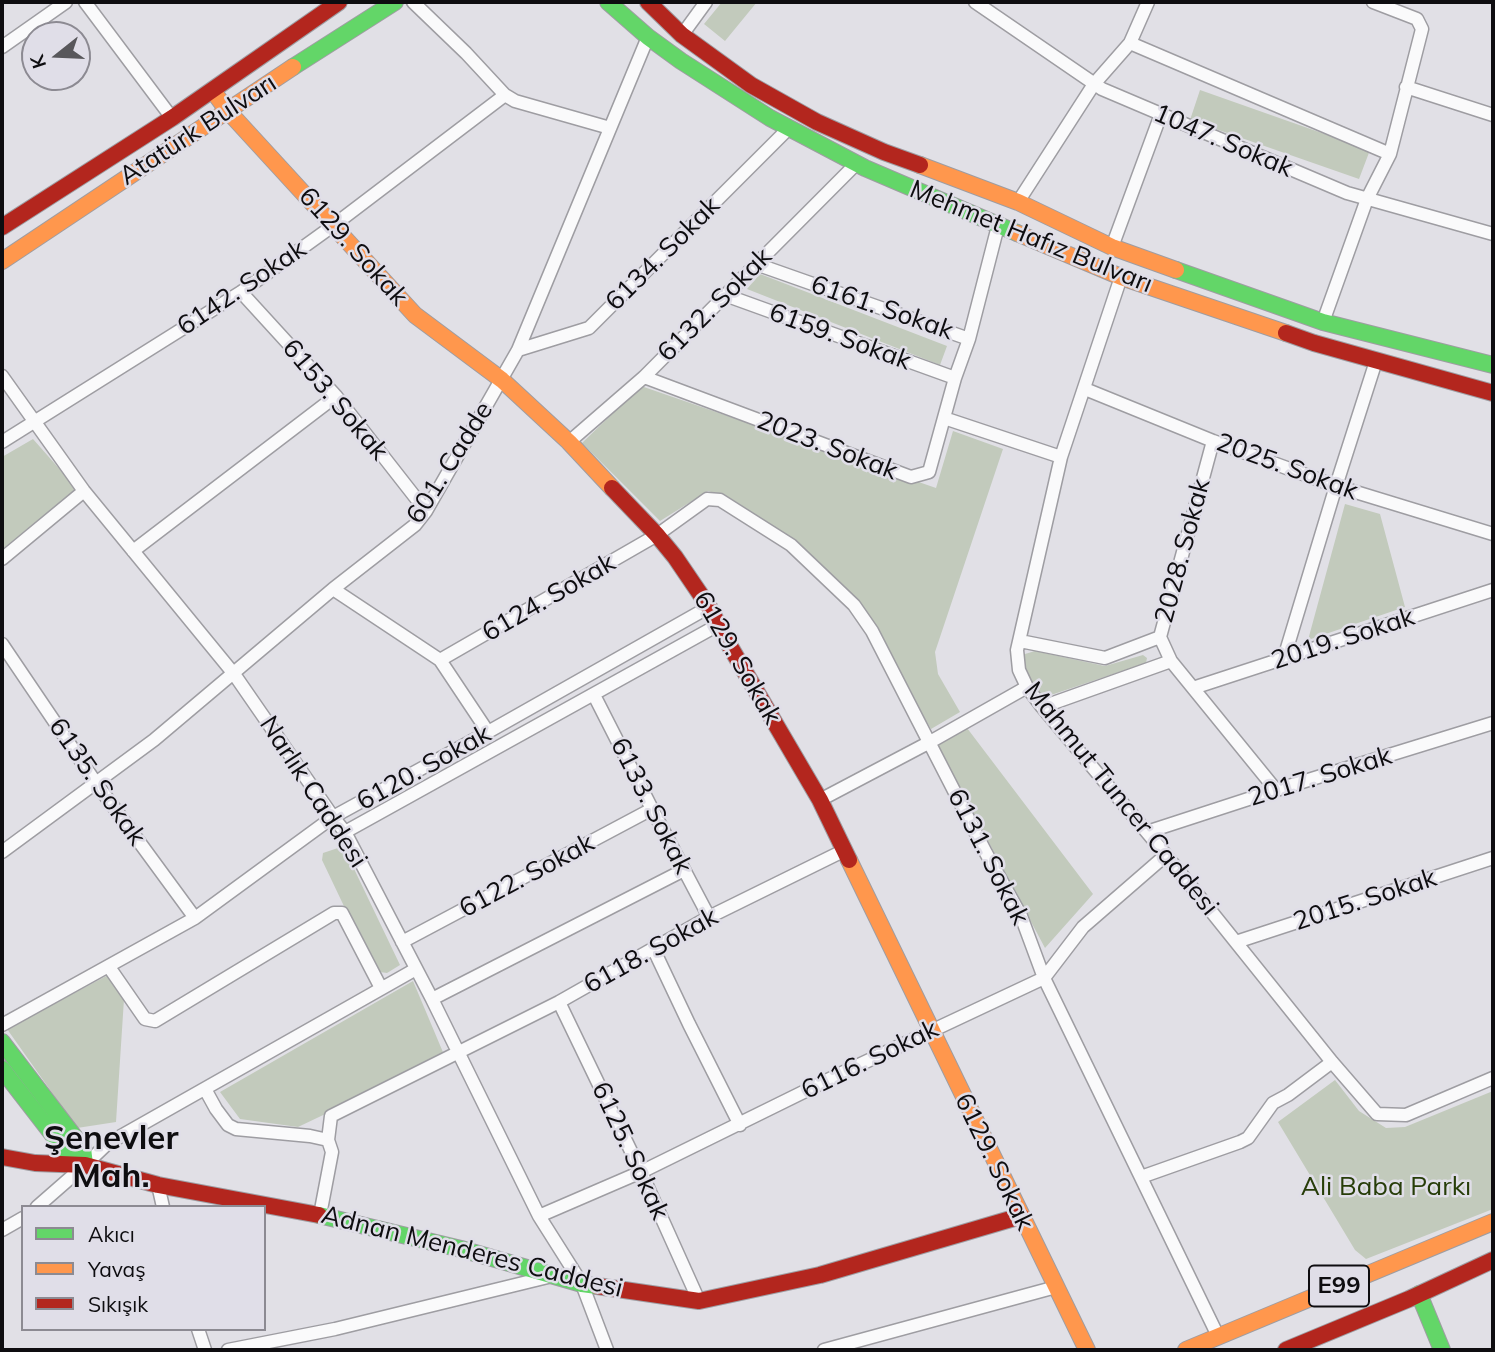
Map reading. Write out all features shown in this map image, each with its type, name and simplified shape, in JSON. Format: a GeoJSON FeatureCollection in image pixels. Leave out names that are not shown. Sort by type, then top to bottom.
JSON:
{"type":"FeatureCollection","features":[{"type":"Feature","properties":{"kind":"main road","name":"Atatürk Bulvarı"},"geometry":{"type":"LineString","coordinates":[[2,261],[227,110],[395,2]]}},
{"type":"Feature","properties":{"kind":"main road","name":"Mehmet Hafız Bulvarı"},"geometry":{"type":"LineString","coordinates":[[608,2],[648,37],[759,111],[856,164],[1121,277],[1301,338],[1493,393]]}},
{"type":"Feature","properties":{"kind":"main road","name":"Mehmet Hafız Bulvarı"},"geometry":{"type":"LineString","coordinates":[[648,2],[682,35],[751,85],[817,122],[884,152],[1018,202],[1112,247],[1323,322],[1493,365]]}},
{"type":"Feature","properties":{"kind":"main road","name":"Atatürk Bulvarı"},"geometry":{"type":"LineString","coordinates":[[2,227],[172,118],[333,3]]}},
{"type":"Feature","properties":{"kind":"main road","name":"6129. Sokak"},"geometry":{"type":"LineString","coordinates":[[213,90],[227,110],[415,315],[502,380],[569,442],[675,557],[709,607],[820,800],[1087,1350]]}},
{"type":"Feature","properties":{"kind":"main road"},"geometry":{"type":"LineString","coordinates":[[2,1042],[83,1147],[85,1166]]}},
{"type":"Feature","properties":{"kind":"main road"},"geometry":{"type":"LineString","coordinates":[[2,1069],[70,1157],[85,1166]]}},
{"type":"Feature","properties":{"kind":"main road","name":"Adnan Menderes Caddesi"},"geometry":{"type":"LineString","coordinates":[[2,1157],[35,1163],[85,1166],[158,1185],[320,1214],[461,1249],[582,1284],[699,1301],[820,1275],[1021,1216]]}},
{"type":"Feature","properties":{"kind":"main road","name":"E99"},"geometry":{"type":"LineString","coordinates":[[1186,1350],[1493,1222]]}},
{"type":"Feature","properties":{"kind":"main road","name":"E99"},"geometry":{"type":"LineString","coordinates":[[1286,1350],[1493,1260]]}},
{"type":"Feature","properties":{"kind":"main road"},"geometry":{"type":"LineString","coordinates":[[1419,1294],[1442,1350]]}},
{"type":"Feature","properties":{"kind":"street"},"geometry":{"type":"LineString","coordinates":[[2,47],[66,2]]}},
{"type":"Feature","properties":{"kind":"street"},"geometry":{"type":"LineString","coordinates":[[85,2],[172,118]]}},
{"type":"Feature","properties":{"kind":"street"},"geometry":{"type":"LineString","coordinates":[[412,2],[515,101],[610,128]]}},
{"type":"Feature","properties":{"kind":"street"},"geometry":{"type":"LineString","coordinates":[[682,35],[706,2]]}},
{"type":"Feature","properties":{"kind":"street","name":"1047. Sokak"},"geometry":{"type":"LineString","coordinates":[[975,2],[1102,89],[1347,194],[1493,234]]}},
{"type":"Feature","properties":{"kind":"street"},"geometry":{"type":"LineString","coordinates":[[1018,202],[1094,84],[1130,43],[1148,2]]}},
{"type":"Feature","properties":{"kind":"street"},"geometry":{"type":"LineString","coordinates":[[1323,322],[1367,199],[1390,154],[1422,29],[1417,19],[1373,2]]}},
{"type":"Feature","properties":{"kind":"street","name":"601. Cadde"},"geometry":{"type":"LineString","coordinates":[[2,852],[154,740],[333,589],[415,525],[426,511],[518,350],[648,37]]}},
{"type":"Feature","properties":{"kind":"street"},"geometry":{"type":"LineString","coordinates":[[1130,43],[1390,154]]}},
{"type":"Feature","properties":{"kind":"street"},"geometry":{"type":"LineString","coordinates":[[1406,87],[1493,115]]}},
{"type":"Feature","properties":{"kind":"street","name":"6142. Sokak"},"geometry":{"type":"LineString","coordinates":[[2,442],[240,292],[334,225],[505,94]]}},
{"type":"Feature","properties":{"kind":"street"},"geometry":{"type":"LineString","coordinates":[[1112,247],[1161,114]]}},
{"type":"Feature","properties":{"kind":"street","name":"6134. Sokak"},"geometry":{"type":"LineString","coordinates":[[518,350],[589,328],[789,128]]}},
{"type":"Feature","properties":{"kind":"street","name":"6132. Sokak"},"geometry":{"type":"LineString","coordinates":[[569,442],[644,377],[856,164]]}},
{"type":"Feature","properties":{"kind":"street","name":"2023. Sokak"},"geometry":{"type":"LineString","coordinates":[[644,377],[911,477],[929,472],[955,378],[969,339],[998,226]]}},
{"type":"Feature","properties":{"kind":"street","name":"6161. Sokak"},"geometry":{"type":"LineString","coordinates":[[756,264],[969,339]]}},
{"type":"Feature","properties":{"kind":"street","name":"Mahmut Tuncer Caddesi"},"geometry":{"type":"LineString","coordinates":[[1121,277],[1061,457],[1017,650],[1019,670],[1027,687],[1042,707],[1377,1115],[1406,1115],[1493,1078]]}},
{"type":"Feature","properties":{"kind":"street","name":"6153. Sokak"},"geometry":{"type":"LineString","coordinates":[[240,292],[336,396],[426,511]]}},
{"type":"Feature","properties":{"kind":"street","name":"6159. Sokak"},"geometry":{"type":"LineString","coordinates":[[725,295],[955,378]]}},
{"type":"Feature","properties":{"kind":"street"},"geometry":{"type":"LineString","coordinates":[[1284,658],[1376,361]]}},
{"type":"Feature","properties":{"kind":"street","name":"Narlık Caddesi"},"geometry":{"type":"LineString","coordinates":[[2,376],[84,491],[234,674],[345,832],[432,999],[539,1216],[582,1284],[607,1350]]}},
{"type":"Feature","properties":{"kind":"street","name":"2025. Sokak"},"geometry":{"type":"LineString","coordinates":[[1085,389],[1213,441],[1336,486],[1493,534]]}},
{"type":"Feature","properties":{"kind":"street"},"geometry":{"type":"LineString","coordinates":[[134,551],[336,396]]}},
{"type":"Feature","properties":{"kind":"street"},"geometry":{"type":"LineString","coordinates":[[944,418],[1061,457]]}},
{"type":"Feature","properties":{"kind":"street","name":"2028. Sokak"},"geometry":{"type":"LineString","coordinates":[[1213,441],[1160,637],[1171,661],[1276,790]]}},
{"type":"Feature","properties":{"kind":"street"},"geometry":{"type":"LineString","coordinates":[[2,559],[84,491]]}},
{"type":"Feature","properties":{"kind":"street","name":"6131. Sokak"},"geometry":{"type":"LineString","coordinates":[[657,535],[707,499],[720,500],[791,545],[854,605],[872,631],[1021,916],[1044,978],[1218,1336]]}},
{"type":"Feature","properties":{"kind":"street","name":"6124. Sokak"},"geometry":{"type":"LineString","coordinates":[[440,660],[657,535]]}},
{"type":"Feature","properties":{"kind":"street"},"geometry":{"type":"LineString","coordinates":[[333,589],[440,660],[488,732]]}},
{"type":"Feature","properties":{"kind":"street","name":"2019. Sokak"},"geometry":{"type":"LineString","coordinates":[[1193,688],[1493,590]]}},
{"type":"Feature","properties":{"kind":"street","name":"6120. Sokak"},"geometry":{"type":"LineString","coordinates":[[2,1026],[195,918],[333,817],[709,607]]}},
{"type":"Feature","properties":{"kind":"street"},"geometry":{"type":"LineString","coordinates":[[345,832],[718,625]]}},
{"type":"Feature","properties":{"kind":"street"},"geometry":{"type":"LineString","coordinates":[[1020,641],[1105,658],[1160,637]]}},
{"type":"Feature","properties":{"kind":"street","name":"6135. Sokak"},"geometry":{"type":"LineString","coordinates":[[2,644],[96,783],[195,918]]}},
{"type":"Feature","properties":{"kind":"street"},"geometry":{"type":"LineString","coordinates":[[1042,707],[1171,661]]}},
{"type":"Feature","properties":{"kind":"street"},"geometry":{"type":"LineString","coordinates":[[820,800],[1027,687]]}},
{"type":"Feature","properties":{"kind":"street","name":"6133. Sokak"},"geometry":{"type":"LineString","coordinates":[[594,695],[709,917]]}},
{"type":"Feature","properties":{"kind":"street","name":"2017. Sokak"},"geometry":{"type":"LineString","coordinates":[[1147,832],[1493,723]]}},
{"type":"Feature","properties":{"kind":"street","name":"6122. Sokak"},"geometry":{"type":"LineString","coordinates":[[402,942],[652,809]]}},
{"type":"Feature","properties":{"kind":"street","name":"6118. Sokak"},"geometry":{"type":"LineString","coordinates":[[328,1140],[331,1116],[459,1054],[559,1002],[709,917],[845,850]]}},
{"type":"Feature","properties":{"kind":"street","name":"6116. Sokak"},"geometry":{"type":"LineString","coordinates":[[539,1216],[641,1172],[1044,978],[1083,927],[1166,855]]}},
{"type":"Feature","properties":{"kind":"street","name":"2015. Sokak"},"geometry":{"type":"LineString","coordinates":[[1236,942],[1493,858]]}},
{"type":"Feature","properties":{"kind":"street"},"geometry":{"type":"LineString","coordinates":[[432,999],[684,870]]}},
{"type":"Feature","properties":{"kind":"street"},"geometry":{"type":"LineString","coordinates":[[109,967],[145,1019],[155,1021],[334,913],[342,913],[381,989]]}},
{"type":"Feature","properties":{"kind":"street"},"geometry":{"type":"LineString","coordinates":[[653,948],[740,1125]]}},
{"type":"Feature","properties":{"kind":"street"},"geometry":{"type":"LineString","coordinates":[[39,1205],[107,1144],[416,969]]}},
{"type":"Feature","properties":{"kind":"street","name":"6125. Sokak"},"geometry":{"type":"LineString","coordinates":[[559,1002],[641,1172],[699,1301]]}},
{"type":"Feature","properties":{"kind":"street"},"geometry":{"type":"LineString","coordinates":[[1141,1177],[1248,1138],[1273,1103],[1288,1096],[1332,1062]]}},
{"type":"Feature","properties":{"kind":"street"},"geometry":{"type":"LineString","coordinates":[[205,1088],[228,1125],[236,1129],[328,1140],[332,1152],[320,1214]]}},
{"type":"Feature","properties":{"kind":"street"},"geometry":{"type":"LineString","coordinates":[[158,1185],[163,1205]]}},
{"type":"Feature","properties":{"kind":"street"},"geometry":{"type":"LineString","coordinates":[[2,1230],[21,1219]]}},
{"type":"Feature","properties":{"kind":"street"},"geometry":{"type":"LineString","coordinates":[[228,1350],[335,1329],[552,1276]]}},
{"type":"Feature","properties":{"kind":"street"},"geometry":{"type":"LineString","coordinates":[[824,1350],[1055,1287]]}},
{"type":"Feature","properties":{"kind":"street"},"geometry":{"type":"LineString","coordinates":[[199,1331],[205,1350]]}},
{"type":"Feature","properties":{"kind":"green space"},"geometry":{"type":"Polygon","coordinates":[[[722,2],[757,2],[725,41],[704,24],[722,2]]]}},
{"type":"Feature","properties":{"kind":"green space"},"geometry":{"type":"Polygon","coordinates":[[[1200,90],[1370,150],[1359,179],[1190,120],[1200,90]]]}},
{"type":"Feature","properties":{"kind":"green space"},"geometry":{"type":"Polygon","coordinates":[[[760,274],[947,346],[940,365],[747,289],[760,274]]]}},
{"type":"Feature","properties":{"kind":"green space"},"geometry":{"type":"Polygon","coordinates":[[[641,386],[936,488],[953,431],[1003,449],[935,652],[938,674],[960,712],[931,729],[857,602],[797,542],[730,498],[708,491],[660,521],[582,443],[641,386]]]}},
{"type":"Feature","properties":{"kind":"green space"},"geometry":{"type":"Polygon","coordinates":[[[33,439],[78,490],[2,554],[2,457],[33,439]]]}},
{"type":"Feature","properties":{"kind":"green space"},"geometry":{"type":"Polygon","coordinates":[[[1345,504],[1380,514],[1405,607],[1308,640],[1345,504]]]}},
{"type":"Feature","properties":{"kind":"green space"},"geometry":{"type":"Polygon","coordinates":[[[1035,651],[1105,666],[1143,655],[1147,658],[1146,663],[1042,698],[1024,669],[1025,654],[1035,651]]]}},
{"type":"Feature","properties":{"kind":"green space"},"geometry":{"type":"Polygon","coordinates":[[[967,728],[1093,894],[1045,948],[937,745],[967,728]]]}},
{"type":"Feature","properties":{"kind":"green space"},"geometry":{"type":"Polygon","coordinates":[[[338,848],[345,850],[400,965],[387,973],[380,972],[372,965],[322,860],[323,853],[338,848]]]}},
{"type":"Feature","properties":{"kind":"green space"},"geometry":{"type":"Polygon","coordinates":[[[110,974],[124,999],[116,1122],[77,1128],[7,1029],[110,974]]]}},
{"type":"Feature","properties":{"kind":"green space"},"geometry":{"type":"Polygon","coordinates":[[[413,981],[445,1057],[298,1127],[240,1119],[220,1092],[413,981]]]}},
{"type":"Feature","properties":{"kind":"green space","name":"Ali Baba Parkı"},"geometry":{"type":"Polygon","coordinates":[[[1335,1080],[1359,1111],[1386,1128],[1405,1127],[1493,1091],[1493,1209],[1366,1259],[1355,1250],[1278,1122],[1335,1080]]]}},
{"type":"Feature","properties":{"kind":"traffic: fast"},"geometry":{"type":"LineString","coordinates":[[293,67],[395,2]]}},
{"type":"Feature","properties":{"kind":"traffic: fast"},"geometry":{"type":"LineString","coordinates":[[608,2],[681,61],[770,118],[865,168],[1017,233]]}},
{"type":"Feature","properties":{"kind":"traffic: fast"},"geometry":{"type":"LineString","coordinates":[[1176,270],[1323,322],[1493,365]]}},
{"type":"Feature","properties":{"kind":"traffic: fast"},"geometry":{"type":"LineString","coordinates":[[2,1042],[83,1148],[85,1165],[70,1157],[2,1069]]}},
{"type":"Feature","properties":{"kind":"traffic: fast"},"geometry":{"type":"LineString","coordinates":[[319,1215],[461,1249],[597,1286]]}},
{"type":"Feature","properties":{"kind":"traffic: fast"},"geometry":{"type":"LineString","coordinates":[[1419,1294],[1442,1350]]}},
{"type":"Feature","properties":{"kind":"traffic: slow"},"geometry":{"type":"LineString","coordinates":[[2,261],[293,67]]}},
{"type":"Feature","properties":{"kind":"traffic: slow"},"geometry":{"type":"LineString","coordinates":[[213,91],[227,110],[415,315],[502,380],[569,442],[612,488]]}},
{"type":"Feature","properties":{"kind":"traffic: slow"},"geometry":{"type":"LineString","coordinates":[[920,165],[1018,202],[1112,247],[1176,270]]}},
{"type":"Feature","properties":{"kind":"traffic: slow"},"geometry":{"type":"LineString","coordinates":[[1017,233],[1121,277],[1286,333]]}},
{"type":"Feature","properties":{"kind":"traffic: slow"},"geometry":{"type":"LineString","coordinates":[[849,860],[1087,1350]]}},
{"type":"Feature","properties":{"kind":"traffic: slow"},"geometry":{"type":"LineString","coordinates":[[1186,1350],[1493,1222]]}},
{"type":"Feature","properties":{"kind":"traffic: jam"},"geometry":{"type":"LineString","coordinates":[[2,227],[172,118],[339,2]]}},
{"type":"Feature","properties":{"kind":"traffic: jam"},"geometry":{"type":"LineString","coordinates":[[648,2],[682,35],[751,85],[817,122],[920,165]]}},
{"type":"Feature","properties":{"kind":"traffic: jam"},"geometry":{"type":"LineString","coordinates":[[1286,333],[1493,393]]}},
{"type":"Feature","properties":{"kind":"traffic: jam"},"geometry":{"type":"LineString","coordinates":[[612,488],[675,557],[709,607],[820,800],[849,860]]}},
{"type":"Feature","properties":{"kind":"traffic: jam"},"geometry":{"type":"LineString","coordinates":[[2,1157],[35,1163],[85,1165],[158,1185],[265,1205]]}},
{"type":"Feature","properties":{"kind":"traffic: jam"},"geometry":{"type":"LineString","coordinates":[[266,1205],[319,1215]]}},
{"type":"Feature","properties":{"kind":"traffic: jam"},"geometry":{"type":"LineString","coordinates":[[597,1286],[699,1301],[820,1275],[1021,1216]]}},
{"type":"Feature","properties":{"kind":"traffic: jam"},"geometry":{"type":"LineString","coordinates":[[1286,1350],[1409,1299],[1493,1260]]}},
{"type":"Feature","properties":{"kind":"district","name":"Şenevler Mah."},"geometry":{"type":"Point","coordinates":[111,1158]}}]}
